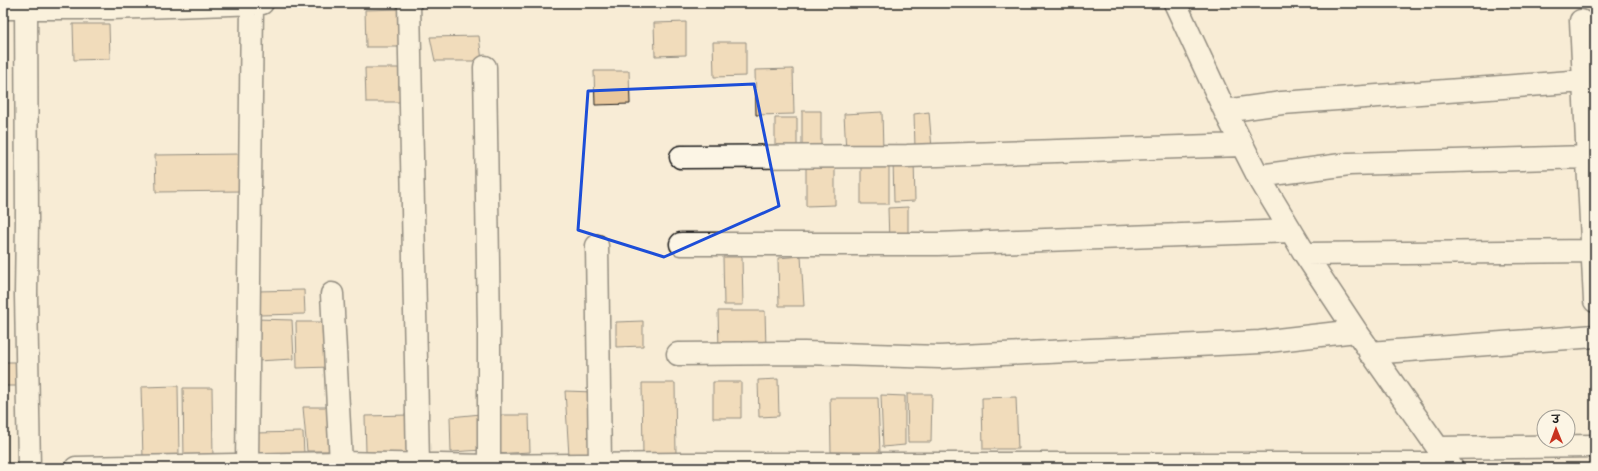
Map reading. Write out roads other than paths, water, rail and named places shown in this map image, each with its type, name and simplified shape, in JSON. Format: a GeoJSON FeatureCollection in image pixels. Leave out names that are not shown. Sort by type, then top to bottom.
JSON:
{"type":"FeatureCollection","features":[{"type":"Feature","properties":{"kind":"street"},"geometry":{"type":"LineString","coordinates":[[409,3],[418,464]]}},
{"type":"Feature","properties":{"kind":"street"},"geometry":{"type":"LineString","coordinates":[[1175,3],[1225,111],[1258,176],[1305,254],[1370,353],[1447,460]]}},
{"type":"Feature","properties":{"kind":"street"},"geometry":{"type":"LineString","coordinates":[[3,8],[26,5],[257,4],[247,465]]}},
{"type":"Feature","properties":{"kind":"street"},"geometry":{"type":"LineString","coordinates":[[26,5],[26,296],[29,468]]}},
{"type":"Feature","properties":{"kind":"street"},"geometry":{"type":"LineString","coordinates":[[1581,20],[1595,301]]}},
{"type":"Feature","properties":{"kind":"street"},"geometry":{"type":"LineString","coordinates":[[485,67],[490,328],[489,466]]}},
{"type":"Feature","properties":{"kind":"street"},"geometry":{"type":"LineString","coordinates":[[1225,111],[1282,103],[1584,81]]}},
{"type":"Feature","properties":{"kind":"street"},"geometry":{"type":"LineString","coordinates":[[681,157],[907,156],[1242,145]]}},
{"type":"Feature","properties":{"kind":"street"},"geometry":{"type":"LineString","coordinates":[[1258,176],[1349,164],[1587,157]]}},
{"type":"Feature","properties":{"kind":"street"},"geometry":{"type":"LineString","coordinates":[[681,244],[938,244],[1291,231]]}},
{"type":"Feature","properties":{"kind":"street"},"geometry":{"type":"LineString","coordinates":[[597,246],[600,465]]}},
{"type":"Feature","properties":{"kind":"street"},"geometry":{"type":"LineString","coordinates":[[1305,254],[1592,251]]}},
{"type":"Feature","properties":{"kind":"street"},"geometry":{"type":"LineString","coordinates":[[332,294],[341,463]]}},
{"type":"Feature","properties":{"kind":"street"},"geometry":{"type":"LineString","coordinates":[[678,354],[804,353],[940,357],[1260,342],[1356,331]]}},
{"type":"Feature","properties":{"kind":"street"},"geometry":{"type":"LineString","coordinates":[[1370,353],[1595,336]]}},
{"type":"Feature","properties":{"kind":"street"},"geometry":{"type":"LineString","coordinates":[[76,468],[341,463],[489,466],[929,466],[1447,460],[1595,446]]}}]}
